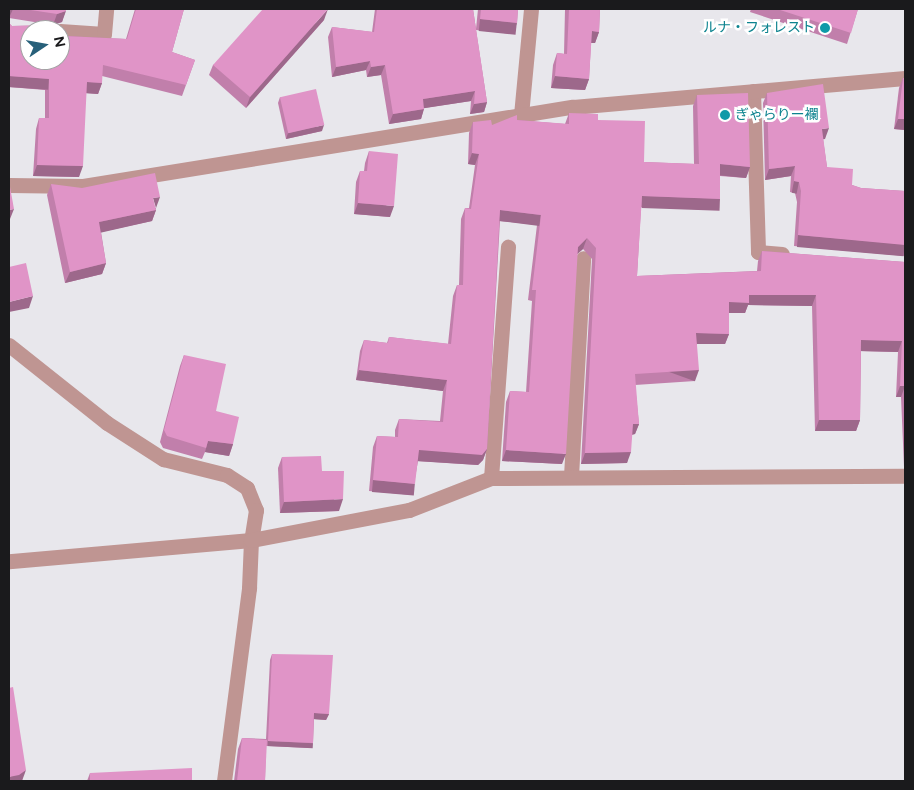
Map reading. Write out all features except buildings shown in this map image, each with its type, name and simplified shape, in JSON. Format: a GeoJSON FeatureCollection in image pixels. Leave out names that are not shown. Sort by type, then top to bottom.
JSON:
{"type":"FeatureCollection","features":[{"type":"Feature","properties":{"kind":"street"},"geometry":{"type":"LineString","coordinates":[[70,32],[104,34],[106,9]]}},
{"type":"Feature","properties":{"kind":"street"},"geometry":{"type":"LineString","coordinates":[[521,115],[531,9]]}},
{"type":"Feature","properties":{"kind":"street"},"geometry":{"type":"LineString","coordinates":[[9,184],[83,186],[521,115],[753,91],[905,78]]}},
{"type":"Feature","properties":{"kind":"street"},"geometry":{"type":"LineString","coordinates":[[753,91],[758,252],[797,256]]}},
{"type":"Feature","properties":{"kind":"street"},"geometry":{"type":"LineString","coordinates":[[491,478],[508,247]]}},
{"type":"Feature","properties":{"kind":"street"},"geometry":{"type":"LineString","coordinates":[[571,476],[583,258]]}},
{"type":"Feature","properties":{"kind":"street"},"geometry":{"type":"LineString","coordinates":[[9,344],[107,423],[163,459],[227,474],[246,488],[256,510],[251,540],[250,588],[224,781]]}},
{"type":"Feature","properties":{"kind":"street"},"geometry":{"type":"LineString","coordinates":[[9,561],[251,540],[409,510],[491,478],[571,476],[905,476]]}},
{"type":"Feature","properties":{"kind":"place","name":"ルナ・フォレスト"},"geometry":{"type":"Point","coordinates":[825,28]}},
{"type":"Feature","properties":{"kind":"place","name":"ぎゃらりー襴"},"geometry":{"type":"Point","coordinates":[725,115]}}]}
